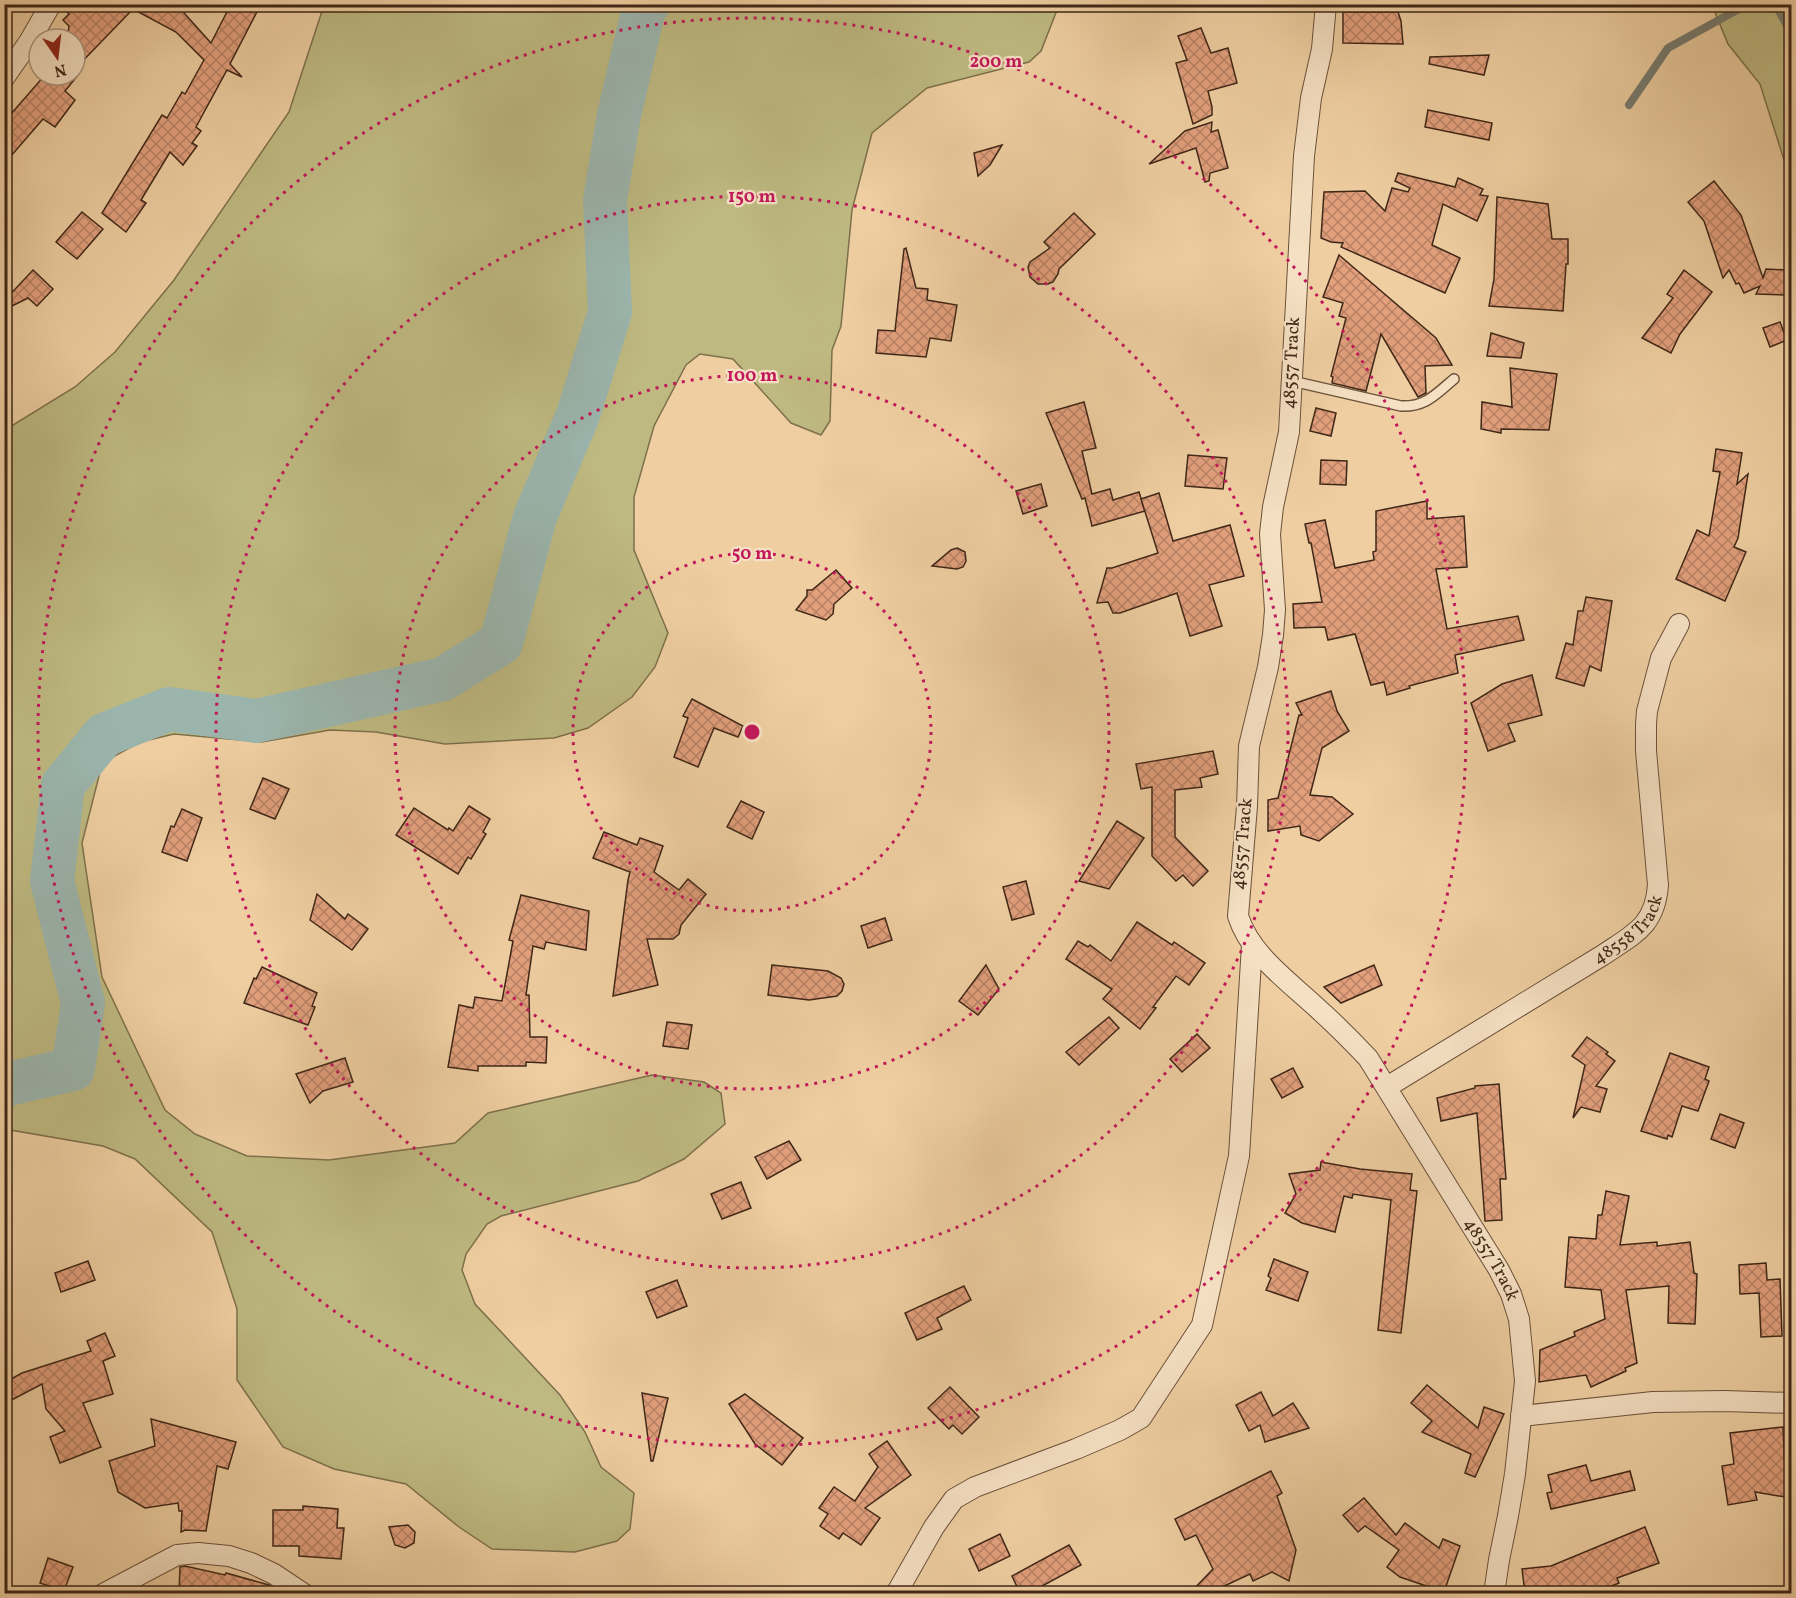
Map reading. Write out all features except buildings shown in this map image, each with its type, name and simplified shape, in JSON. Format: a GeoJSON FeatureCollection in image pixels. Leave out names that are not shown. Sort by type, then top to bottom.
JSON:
{"type":"FeatureCollection","features":[{"type":"Feature","properties":{"kind":"street"},"geometry":{"type":"LineString","coordinates":[[4,78],[29,42],[51,4]]}},
{"type":"Feature","properties":{"kind":"street","name":"48557 Track"},"geometry":{"type":"LineString","coordinates":[[1326,4],[1322,49],[1311,98],[1304,156],[1289,432],[1269,534],[1275,610],[1273,634],[1268,667],[1249,746],[1247,806],[1238,916],[1242,929],[1252,945],[1269,964],[1344,1032],[1368,1058],[1499,1270],[1511,1294],[1519,1318],[1525,1381],[1513,1485],[1494,1593]]}},
{"type":"Feature","properties":{"kind":"street","name":"48558 Track"},"geometry":{"type":"LineString","coordinates":[[1387,1088],[1603,955],[1635,933],[1650,917],[1657,899],[1658,885],[1646,751],[1647,711],[1661,658],[1679,624]]}},
{"type":"Feature","properties":{"kind":"street"},"geometry":{"type":"LineString","coordinates":[[896,1593],[934,1527],[954,1499],[975,1487],[1076,1449],[1141,1418],[1202,1325],[1239,1156],[1252,945]]}},
{"type":"Feature","properties":{"kind":"street"},"geometry":{"type":"LineString","coordinates":[[1521,1416],[1653,1402],[1791,1403]]}},
{"type":"Feature","properties":{"kind":"street"},"geometry":{"type":"LineString","coordinates":[[103,1593],[177,1555],[198,1553],[229,1556],[251,1563],[304,1593]]}},
{"type":"Feature","properties":{"kind":"lane"},"geometry":{"type":"LineString","coordinates":[[1292,381],[1413,407],[1426,402],[1454,379]]}},
{"type":"Feature","properties":{"kind":"shaded area"},"geometry":{"type":"Polygon","coordinates":[[[324,5],[1059,5],[1041,51],[1029,62],[927,88],[872,133],[852,210],[841,326],[832,350],[830,421],[821,435],[791,423],[733,359],[700,354],[686,365],[654,426],[634,497],[634,550],[668,633],[655,667],[632,697],[588,728],[554,738],[445,744],[376,732],[330,730],[262,742],[174,734],[140,742],[111,758],[100,772],[82,843],[102,977],[165,1110],[195,1134],[247,1156],[329,1160],[455,1143],[488,1113],[652,1075],[704,1082],[721,1093],[725,1124],[684,1159],[638,1181],[501,1216],[487,1224],[466,1254],[462,1270],[475,1304],[560,1395],[585,1432],[601,1467],[634,1493],[630,1529],[617,1541],[575,1552],[492,1549],[459,1527],[406,1484],[334,1469],[283,1447],[237,1380],[237,1309],[212,1232],[135,1159],[103,1146],[5,1129],[5,430],[75,387],[115,352],[174,280],[289,112],[324,5]]]}},
{"type":"Feature","properties":{"kind":"shaded area"},"geometry":{"type":"Polygon","coordinates":[[[1712,5],[1791,5],[1791,182],[1760,84],[1728,44],[1712,5]]]}},
{"type":"Feature","properties":{"kind":"waterway"},"geometry":{"type":"LineString","coordinates":[[4,1085],[73,1069],[83,1003],[52,881],[63,785],[104,735],[169,709],[256,721],[443,679],[501,643],[535,517],[578,415],[610,312],[605,200],[619,115],[644,8],[648,4]]}},
{"type":"Feature","properties":{"kind":"waterway"},"geometry":{"type":"LineString","coordinates":[[1629,105],[1668,48],[1748,4]]}},
{"type":"Feature","properties":{"kind":"waterway"},"geometry":{"type":"LineString","coordinates":[[1775,4],[1792,34]]}}]}
